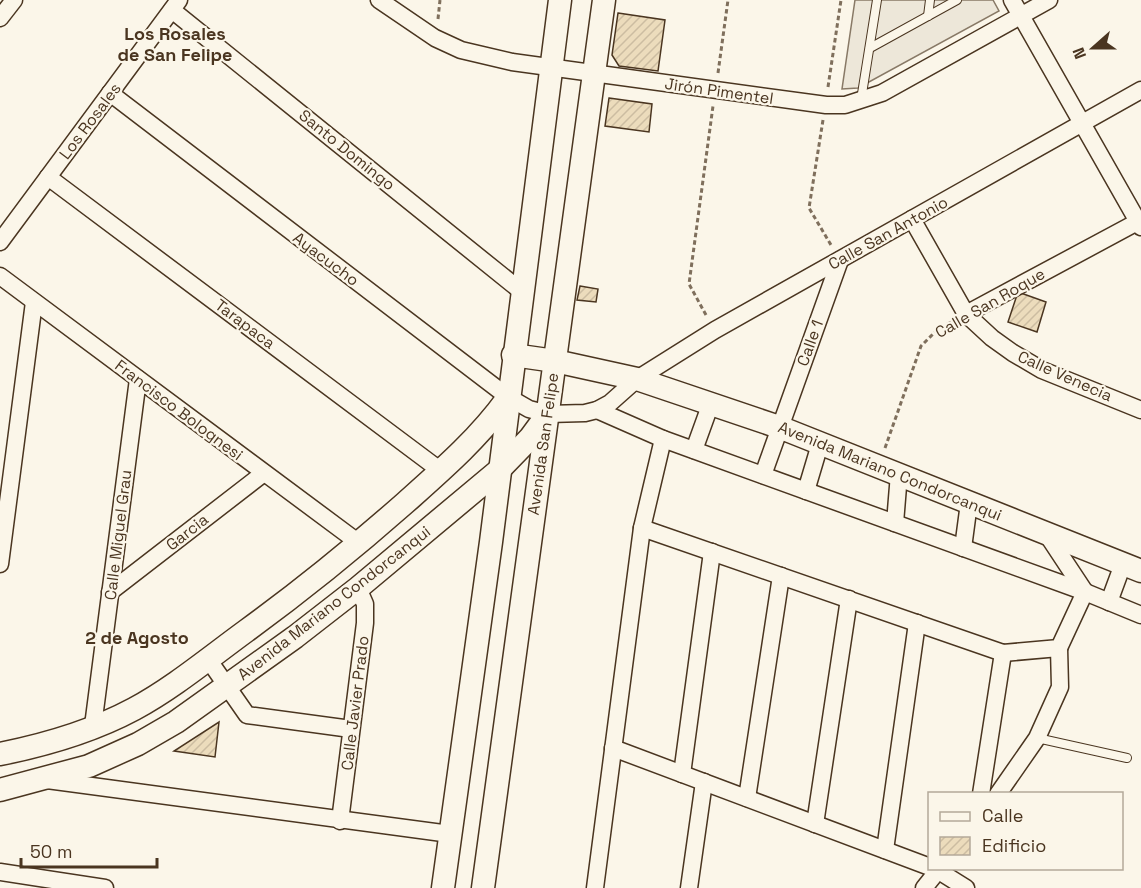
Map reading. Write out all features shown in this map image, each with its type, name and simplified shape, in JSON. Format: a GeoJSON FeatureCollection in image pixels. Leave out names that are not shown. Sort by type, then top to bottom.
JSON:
{"type":"FeatureCollection","features":[{"type":"Feature","properties":{"kind":"main road"},"geometry":{"type":"LineString","coordinates":[[443,888],[491,542],[498,471],[560,0]]}},
{"type":"Feature","properties":{"kind":"main road","name":"Avenida San Felipe"},"geometry":{"type":"LineString","coordinates":[[483,888],[604,0]]}},
{"type":"Feature","properties":{"kind":"main road","name":"Avenida Mariano Condorcanqui"},"geometry":{"type":"LineString","coordinates":[[513,355],[555,361],[637,379],[711,403],[889,470],[1132,568]]}},
{"type":"Feature","properties":{"kind":"main road","name":"Avenida Mariano Condorcanqui"},"geometry":{"type":"LineString","coordinates":[[0,754],[57,740],[93,726],[133,710],[167,688],[279,607],[359,543],[473,441],[508,398]]}},
{"type":"Feature","properties":{"kind":"main road","name":"Avenida Mariano Condorcanqui"},"geometry":{"type":"LineString","coordinates":[[0,790],[89,766],[138,744],[176,722],[358,588],[498,471],[524,445],[548,414]]}},
{"type":"Feature","properties":{"kind":"street"},"geometry":{"type":"LineString","coordinates":[[0,18],[14,0]]}},
{"type":"Feature","properties":{"kind":"street","name":"Jirón Pimentel"},"geometry":{"type":"LineString","coordinates":[[379,0],[435,38],[462,50],[512,62],[825,105],[845,105],[882,93],[1049,0]]}},
{"type":"Feature","properties":{"kind":"street"},"geometry":{"type":"LineString","coordinates":[[1012,0],[1140,223]]}},
{"type":"Feature","properties":{"kind":"street","name":"Los Rosales"},"geometry":{"type":"LineString","coordinates":[[0,242],[176,5]]}},
{"type":"Feature","properties":{"kind":"street","name":"Santo Domingo"},"geometry":{"type":"LineString","coordinates":[[176,5],[522,291]]}},
{"type":"Feature","properties":{"kind":"street","name":"Calle San Antonio"},"geometry":{"type":"LineString","coordinates":[[637,379],[715,330],[1141,90]]}},
{"type":"Feature","properties":{"kind":"street","name":"Ayacucho"},"geometry":{"type":"LineString","coordinates":[[110,93],[508,398],[529,409],[548,414]]}},
{"type":"Feature","properties":{"kind":"street","name":"Tarapaca"},"geometry":{"type":"LineString","coordinates":[[48,177],[441,471]]}},
{"type":"Feature","properties":{"kind":"street","name":"Calle Venecia"},"geometry":{"type":"LineString","coordinates":[[912,219],[966,314],[992,338],[1042,370],[1141,410]]}},
{"type":"Feature","properties":{"kind":"street","name":"Calle San Roque"},"geometry":{"type":"LineString","coordinates":[[966,314],[1140,223]]}},
{"type":"Feature","properties":{"kind":"street","name":"Calle 1"},"geometry":{"type":"LineString","coordinates":[[764,476],[779,427],[840,260]]}},
{"type":"Feature","properties":{"kind":"street","name":"Francisco Bolognesi"},"geometry":{"type":"LineString","coordinates":[[0,276],[359,543]]}},
{"type":"Feature","properties":{"kind":"street"},"geometry":{"type":"LineString","coordinates":[[0,564],[34,302]]}},
{"type":"Feature","properties":{"kind":"street","name":"Calle Miguel Grau"},"geometry":{"type":"LineString","coordinates":[[93,726],[138,379]]}},
{"type":"Feature","properties":{"kind":"street"},"geometry":{"type":"LineString","coordinates":[[548,414],[585,413],[597,410],[610,404],[637,379]]}},
{"type":"Feature","properties":{"kind":"street"},"geometry":{"type":"LineString","coordinates":[[694,450],[711,403]]}},
{"type":"Feature","properties":{"kind":"street"},"geometry":{"type":"LineString","coordinates":[[597,410],[663,439],[1085,592],[1141,615]]}},
{"type":"Feature","properties":{"kind":"street"},"geometry":{"type":"LineString","coordinates":[[595,888],[642,528],[663,439]]}},
{"type":"Feature","properties":{"kind":"street"},"geometry":{"type":"LineString","coordinates":[[806,491],[820,444]]}},
{"type":"Feature","properties":{"kind":"street"},"geometry":{"type":"LineString","coordinates":[[889,470],[895,523]]}},
{"type":"Feature","properties":{"kind":"street","name":"Garcia"},"geometry":{"type":"LineString","coordinates":[[110,592],[264,473]]}},
{"type":"Feature","properties":{"kind":"street"},"geometry":{"type":"LineString","coordinates":[[963,548],[969,503]]}},
{"type":"Feature","properties":{"kind":"street"},"geometry":{"type":"LineString","coordinates":[[642,528],[1003,653],[1059,648]]}},
{"type":"Feature","properties":{"kind":"street"},"geometry":{"type":"LineString","coordinates":[[1046,533],[1085,592]]}},
{"type":"Feature","properties":{"kind":"street"},"geometry":{"type":"LineString","coordinates":[[682,774],[712,552]]}},
{"type":"Feature","properties":{"kind":"street"},"geometry":{"type":"LineString","coordinates":[[1109,602],[1132,568]]}},
{"type":"Feature","properties":{"kind":"street"},"geometry":{"type":"LineString","coordinates":[[747,798],[782,576]]}},
{"type":"Feature","properties":{"kind":"street","name":"Calle Javier Prado"},"geometry":{"type":"LineString","coordinates":[[340,820],[365,623],[365,604],[358,588]]}},
{"type":"Feature","properties":{"kind":"street"},"geometry":{"type":"LineString","coordinates":[[999,792],[1037,738],[1060,687],[1059,648],[1085,592]]}},
{"type":"Feature","properties":{"kind":"street"},"geometry":{"type":"LineString","coordinates":[[815,824],[849,599]]}},
{"type":"Feature","properties":{"kind":"street"},"geometry":{"type":"LineString","coordinates":[[885,850],[917,623]]}},
{"type":"Feature","properties":{"kind":"street"},"geometry":{"type":"LineString","coordinates":[[981,792],[1003,653]]}},
{"type":"Feature","properties":{"kind":"street"},"geometry":{"type":"LineString","coordinates":[[208,659],[247,715],[351,729]]}},
{"type":"Feature","properties":{"kind":"street"},"geometry":{"type":"LineString","coordinates":[[613,748],[928,866]]}},
{"type":"Feature","properties":{"kind":"street"},"geometry":{"type":"LineString","coordinates":[[40,779],[450,834]]}},
{"type":"Feature","properties":{"kind":"street"},"geometry":{"type":"LineString","coordinates":[[689,888],[704,782]]}},
{"type":"Feature","properties":{"kind":"street"},"geometry":{"type":"LineString","coordinates":[[924,888],[935,870]]}},
{"type":"Feature","properties":{"kind":"street"},"geometry":{"type":"LineString","coordinates":[[938,870],[966,888]]}},
{"type":"Feature","properties":{"kind":"street"},"geometry":{"type":"LineString","coordinates":[[0,872],[105,888]]}},
{"type":"Feature","properties":{"kind":"lane"},"geometry":{"type":"LineString","coordinates":[[861,101],[877,0]]}},
{"type":"Feature","properties":{"kind":"lane"},"geometry":{"type":"LineString","coordinates":[[928,16],[930,0]]}},
{"type":"Feature","properties":{"kind":"lane"},"geometry":{"type":"LineString","coordinates":[[870,48],[957,0]]}},
{"type":"Feature","properties":{"kind":"lane"},"geometry":{"type":"LineString","coordinates":[[1037,738],[1127,758]]}},
{"type":"Feature","properties":{"kind":"path"},"geometry":{"type":"LineString","coordinates":[[715,330],[688,284],[728,0]]}},
{"type":"Feature","properties":{"kind":"path"},"geometry":{"type":"LineString","coordinates":[[840,260],[809,208],[841,0]]}},
{"type":"Feature","properties":{"kind":"path","name":"Calle San Roque"},"geometry":{"type":"LineString","coordinates":[[889,470],[921,346],[936,330],[966,314]]}},
{"type":"Feature","properties":{"kind":"shaded area"},"geometry":{"type":"Polygon","coordinates":[[[855,0],[993,0],[999,11],[858,88],[842,89],[855,0]]]}},
{"type":"Feature","properties":{"kind":"building"},"geometry":{"type":"Polygon","coordinates":[[[618,13],[665,20],[658,71],[619,66],[612,55],[618,13]]]}},
{"type":"Feature","properties":{"kind":"building"},"geometry":{"type":"Polygon","coordinates":[[[609,98],[652,104],[649,132],[605,126],[609,98]]]}},
{"type":"Feature","properties":{"kind":"building"},"geometry":{"type":"Polygon","coordinates":[[[580,286],[598,289],[596,302],[577,300],[580,286]]]}},
{"type":"Feature","properties":{"kind":"building"},"geometry":{"type":"Polygon","coordinates":[[[1018,292],[1046,302],[1037,332],[1008,322],[1018,292]]]}},
{"type":"Feature","properties":{"kind":"building"},"geometry":{"type":"Polygon","coordinates":[[[219,722],[215,757],[174,751],[219,722]]]}},
{"type":"Feature","properties":{"kind":"district","name":"Los Rosales de San Felipe"},"geometry":{"type":"Point","coordinates":[175,43]}},
{"type":"Feature","properties":{"kind":"district","name":"2 de Agosto"},"geometry":{"type":"Point","coordinates":[137,637]}}]}
